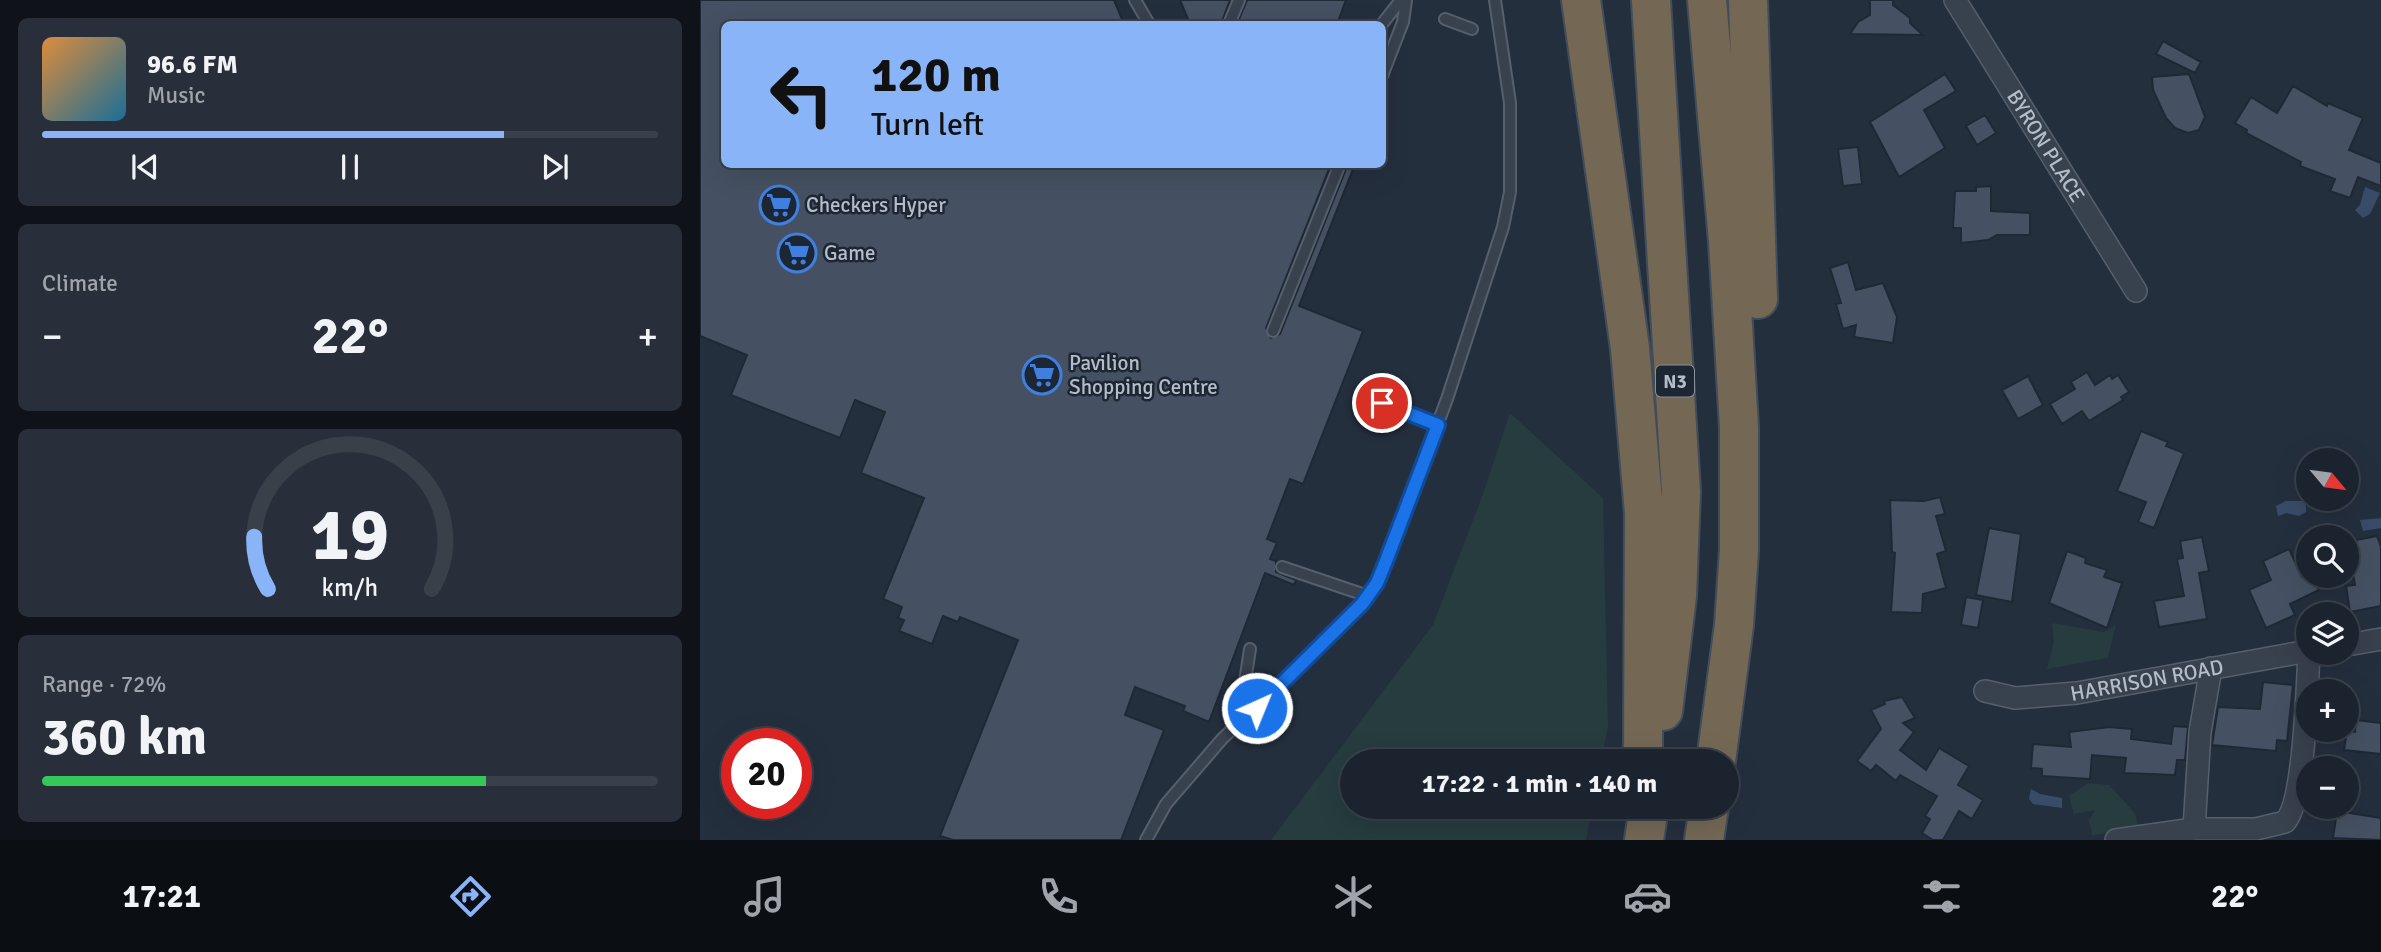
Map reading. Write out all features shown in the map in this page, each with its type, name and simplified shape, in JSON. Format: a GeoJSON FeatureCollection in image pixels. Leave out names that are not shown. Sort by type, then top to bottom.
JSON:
{"type":"FeatureCollection","features":[{"type":"Feature","properties":{"kind":"highway"},"geometry":{"type":"LineString","coordinates":[[1581,0],[1630,348],[1644,513],[1643,749]]}},
{"type":"Feature","properties":{"kind":"highway","name":"N3"},"geometry":{"type":"LineString","coordinates":[[1651,0],[1681,492],[1677,596],[1658,749]]}},
{"type":"Feature","properties":{"kind":"highway"},"geometry":{"type":"LineString","coordinates":[[1707,0],[1739,427],[1740,550],[1734,625],[1718,749]]}},
{"type":"Feature","properties":{"kind":"highway"},"geometry":{"type":"LineString","coordinates":[[1716,93],[1723,0]]}},
{"type":"Feature","properties":{"kind":"highway"},"geometry":{"type":"LineString","coordinates":[[1740,550],[1758,457],[1763,392],[1748,0]]}},
{"type":"Feature","properties":{"kind":"highway"},"geometry":{"type":"LineString","coordinates":[[1643,819],[1643,840]]}},
{"type":"Feature","properties":{"kind":"highway"},"geometry":{"type":"LineString","coordinates":[[1643,840],[1647,819]]}},
{"type":"Feature","properties":{"kind":"highway"},"geometry":{"type":"LineString","coordinates":[[1704,840],[1707,819]]}},
{"type":"Feature","properties":{"kind":"street","name":"BYRON PLACE"},"geometry":{"type":"LineString","coordinates":[[1955,0],[2136,291]]}},
{"type":"Feature","properties":{"kind":"street"},"geometry":{"type":"LineString","coordinates":[[2359,643],[2381,639]]}},
{"type":"Feature","properties":{"kind":"street","name":"HARRISON ROAD"},"geometry":{"type":"LineString","coordinates":[[1985,691],[2015,698],[2077,693],[2296,654]]}},
{"type":"Feature","properties":{"kind":"street"},"geometry":{"type":"LineString","coordinates":[[2116,840],[2194,829],[2256,829],[2285,822],[2290,816],[2298,783],[2308,665]]}},
{"type":"Feature","properties":{"kind":"street"},"geometry":{"type":"LineString","coordinates":[[2194,829],[2199,745],[2211,668]]}},
{"type":"Feature","properties":{"kind":"lane"},"geometry":{"type":"LineString","coordinates":[[1135,0],[1147,21]]}},
{"type":"Feature","properties":{"kind":"lane"},"geometry":{"type":"LineString","coordinates":[[1230,21],[1239,0]]}},
{"type":"Feature","properties":{"kind":"lane"},"geometry":{"type":"LineString","coordinates":[[1385,21],[1404,0]]}},
{"type":"Feature","properties":{"kind":"lane"},"geometry":{"type":"LineString","coordinates":[[1386,66],[1403,22],[1404,0]]}},
{"type":"Feature","properties":{"kind":"lane"},"geometry":{"type":"LineString","coordinates":[[1146,840],[1166,804],[1222,739],[1257,708],[1368,596],[1386,561],[1438,425],[1503,227],[1510,192],[1510,103],[1495,0]]}},
{"type":"Feature","properties":{"kind":"lane"},"geometry":{"type":"LineString","coordinates":[[1444,19],[1472,29]]}},
{"type":"Feature","properties":{"kind":"lane"},"geometry":{"type":"LineString","coordinates":[[1273,331],[1338,168]]}},
{"type":"Feature","properties":{"kind":"lane"},"geometry":{"type":"LineString","coordinates":[[1382,403],[1438,425]]}},
{"type":"Feature","properties":{"kind":"lane"},"geometry":{"type":"LineString","coordinates":[[1282,567],[1368,596]]}},
{"type":"Feature","properties":{"kind":"lane"},"geometry":{"type":"LineString","coordinates":[[1250,649],[1244,688],[1257,708]]}},
{"type":"Feature","properties":{"kind":"green space"},"geometry":{"type":"Polygon","coordinates":[[[1510,413],[1603,498],[1608,726],[1603,749],[1340,749],[1340,819],[1590,819],[1586,840],[1271,840],[1433,625],[1483,494],[1510,413]]]}},
{"type":"Feature","properties":{"kind":"green space"},"geometry":{"type":"Polygon","coordinates":[[[2052,623],[2104,632],[2116,625],[2108,658],[2047,669],[2054,642],[2052,623]]]}},
{"type":"Feature","properties":{"kind":"green space"},"geometry":{"type":"Polygon","coordinates":[[[2088,783],[2109,785],[2135,813],[2139,830],[2092,835],[2089,821],[2095,810],[2074,814],[2069,796],[2088,783]]]}},
{"type":"Feature","properties":{"kind":"water"},"geometry":{"type":"Polygon","coordinates":[[[2365,187],[2380,193],[2370,214],[2363,218],[2355,210],[2360,205],[2365,187]]]}},
{"type":"Feature","properties":{"kind":"water"},"geometry":{"type":"Polygon","coordinates":[[[2286,501],[2296,501],[2296,511],[2306,512],[2299,516],[2287,513],[2278,516],[2276,506],[2286,501]]]}},
{"type":"Feature","properties":{"kind":"water"},"geometry":{"type":"Polygon","coordinates":[[[2381,518],[2381,528],[2363,531],[2360,520],[2381,518]]]}},
{"type":"Feature","properties":{"kind":"water"},"geometry":{"type":"Polygon","coordinates":[[[2031,789],[2040,794],[2062,798],[2062,808],[2033,804],[2029,799],[2031,789]]]}},
{"type":"Feature","properties":{"kind":"building","name":"Pavilion Shopping Centre"},"geometry":{"type":"Polygon","coordinates":[[[700,0],[1114,0],[1123,21],[721,21],[721,168],[1329,168],[1266,328],[1271,338],[1280,334],[1346,168],[1353,168],[1299,306],[1363,331],[1303,484],[1290,479],[1267,539],[1277,543],[1270,559],[1276,561],[1276,572],[1296,580],[1294,585],[1265,573],[1209,722],[1183,711],[1185,706],[1135,687],[1125,715],[1164,730],[1121,840],[953,840],[940,836],[1018,640],[960,617],[958,622],[943,616],[932,644],[899,631],[904,620],[898,618],[902,607],[883,599],[924,498],[861,473],[885,412],[855,400],[840,438],[731,395],[747,355],[700,336],[700,0]]]}},
{"type":"Feature","properties":{"kind":"building"},"geometry":{"type":"Polygon","coordinates":[[[1180,0],[1230,0],[1222,21],[1189,21],[1180,0]]]}},
{"type":"Feature","properties":{"kind":"building"},"geometry":{"type":"Polygon","coordinates":[[[1247,0],[1346,0],[1338,21],[1238,21],[1247,0]]]}},
{"type":"Feature","properties":{"kind":"building"},"geometry":{"type":"Polygon","coordinates":[[[1870,0],[1893,0],[1893,5],[1910,18],[1910,23],[1923,35],[1850,34],[1858,22],[1870,15],[1870,0]]]}},
{"type":"Feature","properties":{"kind":"building"},"geometry":{"type":"Polygon","coordinates":[[[2163,41],[2201,62],[2195,73],[2156,54],[2163,41]]]}},
{"type":"Feature","properties":{"kind":"building"},"geometry":{"type":"Polygon","coordinates":[[[1945,74],[1956,91],[1924,110],[1945,148],[1899,177],[1870,122],[1945,74]]]}},
{"type":"Feature","properties":{"kind":"building"},"geometry":{"type":"Polygon","coordinates":[[[2189,74],[2205,117],[2199,130],[2188,133],[2175,128],[2166,118],[2153,90],[2152,77],[2189,74]]]}},
{"type":"Feature","properties":{"kind":"building"},"geometry":{"type":"Polygon","coordinates":[[[2293,86],[2327,106],[2328,103],[2363,118],[2349,150],[2381,163],[2381,186],[2358,177],[2350,198],[2330,191],[2335,179],[2300,166],[2301,162],[2246,133],[2247,130],[2235,123],[2251,97],[2277,113],[2293,86]]]}},
{"type":"Feature","properties":{"kind":"building"},"geometry":{"type":"Polygon","coordinates":[[[1985,115],[1996,133],[1977,145],[1966,126],[1985,115]]]}},
{"type":"Feature","properties":{"kind":"building"},"geometry":{"type":"Polygon","coordinates":[[[1858,147],[1862,184],[1843,186],[1838,149],[1858,147]]]}},
{"type":"Feature","properties":{"kind":"building"},"geometry":{"type":"Polygon","coordinates":[[[1991,186],[1991,211],[2030,213],[2030,235],[1997,235],[1988,240],[1961,243],[1961,228],[1953,228],[1955,191],[1976,191],[1976,187],[1991,186]]]}},
{"type":"Feature","properties":{"kind":"building"},"geometry":{"type":"Polygon","coordinates":[[[1848,262],[1856,290],[1883,283],[1897,317],[1893,343],[1854,337],[1856,325],[1843,329],[1836,304],[1841,303],[1830,268],[1848,262]]]}},
{"type":"Feature","properties":{"kind":"building"},"geometry":{"type":"Polygon","coordinates":[[[2087,372],[2095,385],[2110,375],[2112,379],[2118,375],[2129,392],[2121,397],[2123,400],[2089,421],[2082,411],[2062,424],[2050,404],[2075,389],[2071,382],[2087,372]]]}},
{"type":"Feature","properties":{"kind":"building"},"geometry":{"type":"Polygon","coordinates":[[[2028,376],[2043,405],[2018,419],[2002,390],[2028,376]]]}},
{"type":"Feature","properties":{"kind":"building"},"geometry":{"type":"Polygon","coordinates":[[[2141,431],[2168,442],[2166,446],[2184,453],[2154,528],[2138,522],[2146,502],[2117,491],[2141,431]]]}},
{"type":"Feature","properties":{"kind":"building"},"geometry":{"type":"Polygon","coordinates":[[[1940,497],[1945,514],[1936,516],[1946,551],[1937,554],[1946,588],[1923,594],[1922,613],[1891,612],[1895,553],[1892,552],[1890,500],[1924,501],[1940,497]]]}},
{"type":"Feature","properties":{"kind":"building"},"geometry":{"type":"Polygon","coordinates":[[[1989,528],[2021,534],[2012,602],[1976,595],[1989,528]]]}},
{"type":"Feature","properties":{"kind":"building"},"geometry":{"type":"Polygon","coordinates":[[[2377,536],[2381,547],[2381,606],[2359,610],[2359,602],[2348,602],[2346,588],[2359,588],[2359,539],[2377,536]]]}},
{"type":"Feature","properties":{"kind":"building"},"geometry":{"type":"Polygon","coordinates":[[[2202,537],[2209,571],[2199,573],[2207,619],[2159,627],[2154,601],[2184,596],[2177,559],[2183,558],[2180,541],[2202,537]]]}},
{"type":"Feature","properties":{"kind":"building"},"geometry":{"type":"Polygon","coordinates":[[[2289,549],[2296,564],[2296,588],[2319,590],[2290,604],[2295,615],[2266,628],[2249,590],[2271,580],[2263,561],[2289,549]]]}},
{"type":"Feature","properties":{"kind":"building"},"geometry":{"type":"Polygon","coordinates":[[[2067,551],[2086,558],[2085,563],[2107,570],[2104,577],[2122,583],[2107,628],[2049,603],[2067,551]]]}},
{"type":"Feature","properties":{"kind":"building"},"geometry":{"type":"Polygon","coordinates":[[[1966,597],[1983,600],[1978,628],[1961,625],[1966,597]]]}},
{"type":"Feature","properties":{"kind":"building"},"geometry":{"type":"Polygon","coordinates":[[[2263,682],[2293,685],[2287,741],[2277,740],[2276,751],[2212,745],[2218,707],[2260,709],[2263,682]]]}},
{"type":"Feature","properties":{"kind":"building"},"geometry":{"type":"Polygon","coordinates":[[[1902,697],[1915,718],[1903,723],[1914,732],[1900,750],[1926,770],[1939,748],[1969,766],[1958,785],[1983,800],[1972,819],[1959,811],[1943,840],[1933,840],[1922,833],[1930,819],[1925,816],[1937,796],[1900,775],[1896,781],[1876,765],[1871,771],[1857,761],[1881,729],[1871,710],[1885,704],[1884,701],[1902,697]]]}},
{"type":"Feature","properties":{"kind":"building"},"geometry":{"type":"Polygon","coordinates":[[[2359,720],[2381,723],[2381,754],[2344,750],[2345,742],[2359,742],[2359,720]]]}},
{"type":"Feature","properties":{"kind":"building"},"geometry":{"type":"Polygon","coordinates":[[[2173,726],[2188,727],[2185,760],[2177,760],[2175,775],[2124,773],[2126,758],[2092,755],[2090,779],[2042,776],[2042,769],[2031,768],[2033,744],[2071,747],[2069,732],[2109,727],[2132,729],[2131,739],[2171,744],[2173,726]]]}},
{"type":"Feature","properties":{"kind":"building"},"geometry":{"type":"Polygon","coordinates":[[[2359,814],[2381,818],[2381,840],[2333,838],[2336,819],[2359,819],[2359,814]]]}},
{"type":"Feature","properties":{"kind":"place","name":"Checkers Hyper"},"geometry":{"type":"Point","coordinates":[779,205]}},
{"type":"Feature","properties":{"kind":"place","name":"Game"},"geometry":{"type":"Point","coordinates":[797,253]}},
{"type":"Feature","properties":{"kind":"place","name":"Pavilion Shopping Centre"},"geometry":{"type":"Point","coordinates":[1042,375]}},
{"type":"Feature","properties":{"kind":"route"},"geometry":{"type":"LineString","coordinates":[[1257,708],[1362,604],[1377,583],[1438,425],[1382,403]]}}]}
